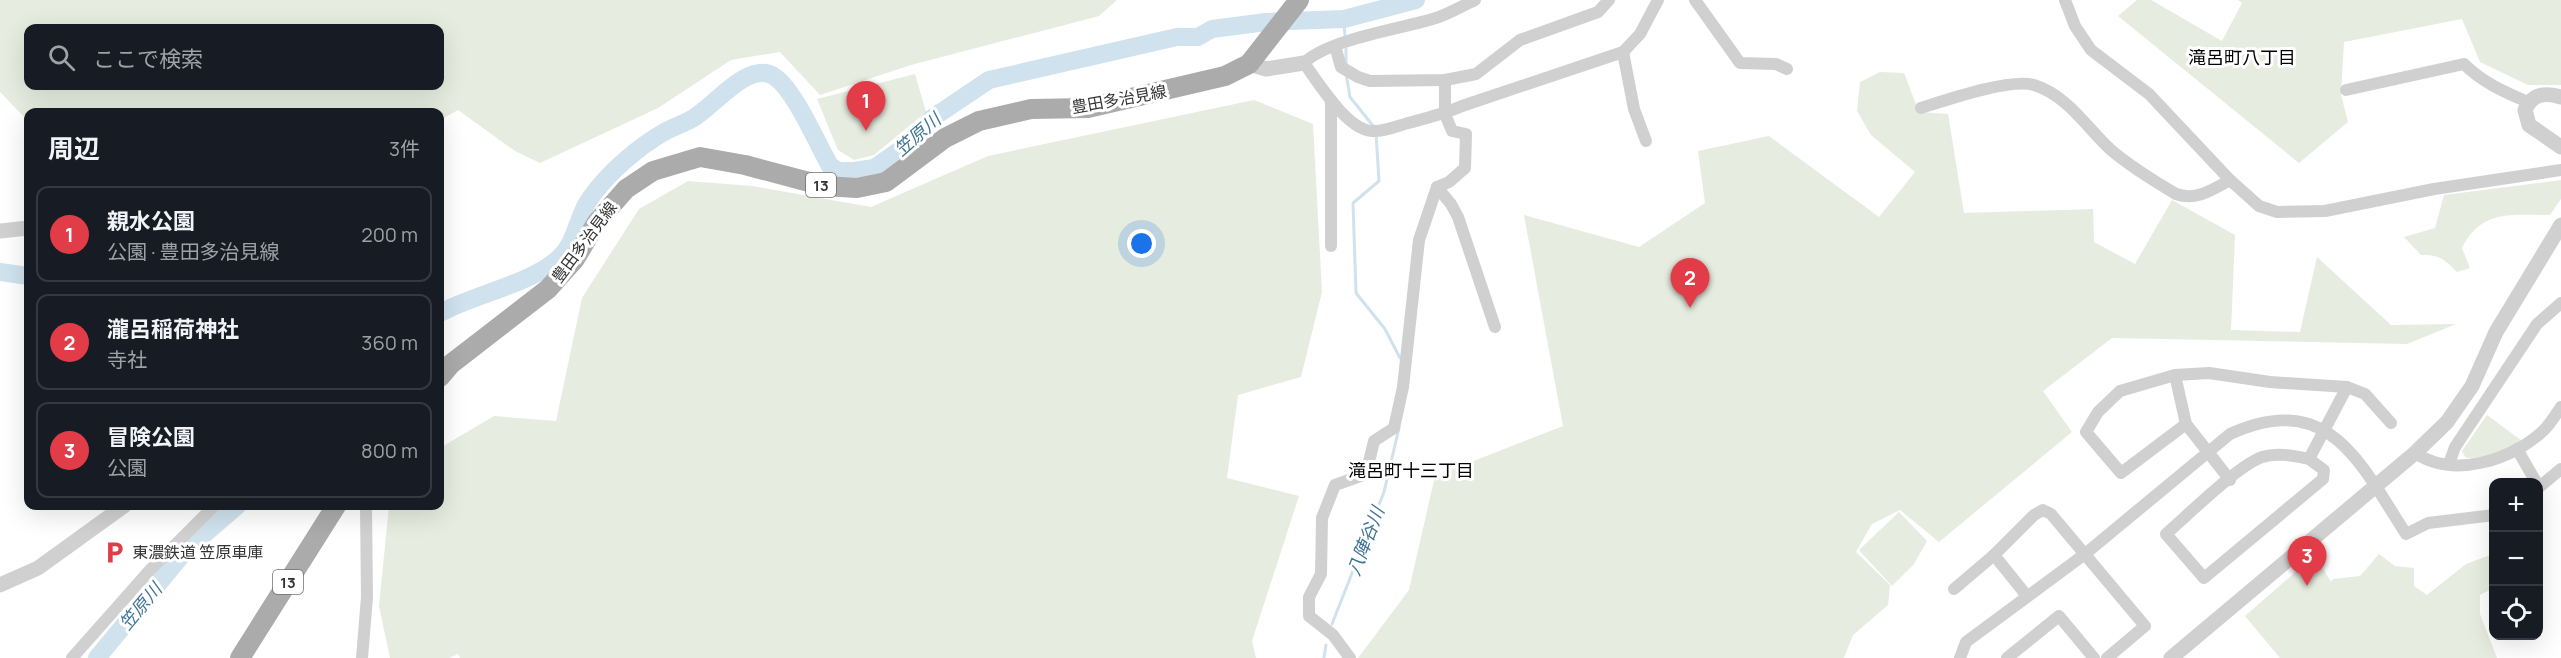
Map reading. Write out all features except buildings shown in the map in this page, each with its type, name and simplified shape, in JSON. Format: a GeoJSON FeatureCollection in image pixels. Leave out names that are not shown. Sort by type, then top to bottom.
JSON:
{"type":"FeatureCollection","features":[{"type":"Feature","properties":{"kind":"main road","name":"豊田多治見線"},"geometry":{"type":"LineString","coordinates":[[444,365],[548,289],[575,259],[597,222],[626,189],[653,171],[700,157],[745,165],[824,186],[857,188],[886,182],[945,138],[979,121],[1008,112],[1088,108],[1226,76],[1254,57],[1295,7]]}},
{"type":"Feature","properties":{"kind":"main road","name":"13"},"geometry":{"type":"LineString","coordinates":[[240,658],[333,510]]}},
{"type":"Feature","properties":{"kind":"street"},"geometry":{"type":"LineString","coordinates":[[1254,57],[1266,69],[1304,63],[1311,57],[1341,44],[1439,17],[1474,0]]}},
{"type":"Feature","properties":{"kind":"street"},"geometry":{"type":"LineString","coordinates":[[1341,44],[1341,67],[1371,81],[1445,80],[1476,74],[1520,40],[1598,12],[1609,0]]}},
{"type":"Feature","properties":{"kind":"street"},"geometry":{"type":"LineString","coordinates":[[1304,63],[1331,100],[1352,121],[1376,130],[1445,114],[1623,52],[1640,34],[1658,0]]}},
{"type":"Feature","properties":{"kind":"street"},"geometry":{"type":"LineString","coordinates":[[1695,0],[1740,63],[1776,64],[1787,69]]}},
{"type":"Feature","properties":{"kind":"street"},"geometry":{"type":"LineString","coordinates":[[2065,0],[2075,26],[2091,50],[2149,94],[2230,180],[2259,206],[2277,212],[2325,211],[2434,189],[2561,170]]}},
{"type":"Feature","properties":{"kind":"street"},"geometry":{"type":"LineString","coordinates":[[1623,52],[1634,109],[1646,141]]}},
{"type":"Feature","properties":{"kind":"street"},"geometry":{"type":"LineString","coordinates":[[2346,90],[2464,63],[2476,76],[2494,87],[2528,102]]}},
{"type":"Feature","properties":{"kind":"street"},"geometry":{"type":"LineString","coordinates":[[1350,658],[1333,635],[1309,616],[1307,607],[1309,597],[1322,574],[1322,518],[1335,485],[1366,474],[1374,441],[1394,428],[1402,387],[1419,240],[1437,187],[1449,182],[1465,168],[1466,134],[1452,131],[1445,114],[1445,80]]}},
{"type":"Feature","properties":{"kind":"street"},"geometry":{"type":"LineString","coordinates":[[1921,108],[1973,93],[2032,84],[2051,93],[2070,108],[2112,151],[2176,195],[2187,198],[2202,195],[2230,180]]}},
{"type":"Feature","properties":{"kind":"street"},"geometry":{"type":"LineString","coordinates":[[2561,97],[2550,94],[2537,96],[2528,102],[2525,110],[2529,125],[2561,147]]}},
{"type":"Feature","properties":{"kind":"street"},"geometry":{"type":"LineString","coordinates":[[1331,100],[1331,246]]}},
{"type":"Feature","properties":{"kind":"street"},"geometry":{"type":"LineString","coordinates":[[1437,187],[1458,217],[1495,327]]}},
{"type":"Feature","properties":{"kind":"street"},"geometry":{"type":"LineString","coordinates":[[2171,658],[2374,484],[2415,453],[2447,422],[2472,386],[2496,332],[2561,225]]}},
{"type":"Feature","properties":{"kind":"street"},"geometry":{"type":"LineString","coordinates":[[0,231],[24,228]]}},
{"type":"Feature","properties":{"kind":"street"},"geometry":{"type":"LineString","coordinates":[[2449,464],[2455,447],[2537,324],[2561,303]]}},
{"type":"Feature","properties":{"kind":"street"},"geometry":{"type":"LineString","coordinates":[[2186,424],[2121,473],[2086,432],[2098,412],[2120,391],[2175,375],[2209,373],[2270,382],[2347,387],[2365,394],[2391,423]]}},
{"type":"Feature","properties":{"kind":"street"},"geometry":{"type":"LineString","coordinates":[[2175,375],[2186,424],[2230,480]]}},
{"type":"Feature","properties":{"kind":"street"},"geometry":{"type":"LineString","coordinates":[[2309,459],[2347,387]]}},
{"type":"Feature","properties":{"kind":"street"},"geometry":{"type":"LineString","coordinates":[[2415,453],[2427,461],[2449,464],[2484,462],[2517,449],[2546,428],[2561,407]]}},
{"type":"Feature","properties":{"kind":"street"},"geometry":{"type":"LineString","coordinates":[[1960,658],[1966,642],[2085,554],[2230,434],[2251,424],[2281,420],[2306,423],[2325,430],[2342,441],[2374,484],[2406,534],[2428,523],[2489,515]]}},
{"type":"Feature","properties":{"kind":"street"},"geometry":{"type":"LineString","coordinates":[[2517,449],[2533,478]]}},
{"type":"Feature","properties":{"kind":"street"},"geometry":{"type":"LineString","coordinates":[[2286,454],[2309,459],[2324,470],[2323,479],[2204,578],[2166,534],[2246,466],[2264,457],[2286,454]]}},
{"type":"Feature","properties":{"kind":"street"},"geometry":{"type":"LineString","coordinates":[[2543,485],[2561,469]]}},
{"type":"Feature","properties":{"kind":"street"},"geometry":{"type":"LineString","coordinates":[[0,585],[38,568],[118,510]]}},
{"type":"Feature","properties":{"kind":"street"},"geometry":{"type":"LineString","coordinates":[[72,658],[150,570],[210,510]]}},
{"type":"Feature","properties":{"kind":"street"},"geometry":{"type":"LineString","coordinates":[[362,658],[367,597],[366,510]]}},
{"type":"Feature","properties":{"kind":"street"},"geometry":{"type":"LineString","coordinates":[[1954,589],[1994,555],[2034,515],[2043,510],[2052,514],[2145,626],[2107,658]]}},
{"type":"Feature","properties":{"kind":"street"},"geometry":{"type":"LineString","coordinates":[[1994,555],[2027,596]]}},
{"type":"Feature","properties":{"kind":"street"},"geometry":{"type":"LineString","coordinates":[[2007,658],[2059,616],[2094,658]]}},
{"type":"Feature","properties":{"kind":"shaded area"},"geometry":{"type":"Polygon","coordinates":[[[0,0],[1117,0],[1099,16],[911,65],[820,95],[780,52],[731,60],[658,108],[540,163],[515,151],[458,110],[444,118],[444,108],[24,108],[24,117],[0,92],[0,0]]]}},
{"type":"Feature","properties":{"kind":"shaded area"},"geometry":{"type":"Polygon","coordinates":[[[2137,0],[2151,0],[2222,41],[2242,3],[2238,0],[2561,0],[2561,85],[2528,85],[2480,62],[2462,19],[2344,42],[2341,95],[2348,122],[2299,163],[2118,16],[2137,0]]]}},
{"type":"Feature","properties":{"kind":"shaded area"},"geometry":{"type":"Polygon","coordinates":[[[1880,72],[1904,73],[1919,112],[1948,114],[1964,213],[2093,209],[2094,242],[2135,264],[2172,200],[2235,235],[2231,330],[2300,332],[2317,257],[2391,325],[2456,324],[2407,344],[2112,338],[2043,391],[2072,432],[1939,542],[1900,510],[1872,524],[1856,552],[1890,585],[1888,605],[1853,635],[1844,658],[1358,658],[1409,590],[1435,476],[1563,426],[1524,215],[1639,247],[1705,203],[1698,151],[1769,136],[1879,217],[1915,172],[1871,135],[1857,111],[1860,82],[1880,72]]]}},
{"type":"Feature","properties":{"kind":"shaded area"},"geometry":{"type":"Polygon","coordinates":[[[915,74],[926,112],[874,155],[854,160],[838,150],[817,99],[915,74]]]}},
{"type":"Feature","properties":{"kind":"shaded area"},"geometry":{"type":"Polygon","coordinates":[[[1254,100],[1313,124],[1322,292],[1301,377],[1238,395],[1227,478],[1299,496],[1252,641],[1256,658],[460,658],[458,654],[449,658],[390,658],[379,606],[389,510],[444,510],[444,446],[494,416],[556,421],[582,298],[639,209],[688,181],[752,186],[871,207],[988,156],[1254,100]]]}},
{"type":"Feature","properties":{"kind":"shaded area"},"geometry":{"type":"Polygon","coordinates":[[[2561,180],[2561,199],[2550,215],[2510,215],[2488,220],[2478,226],[2462,248],[2470,268],[2457,272],[2441,258],[2421,255],[2404,237],[2435,228],[2444,195],[2561,180]]]}},
{"type":"Feature","properties":{"kind":"shaded area"},"geometry":{"type":"Polygon","coordinates":[[[2487,415],[2522,441],[2496,454],[2466,458],[2462,451],[2487,415]]]}},
{"type":"Feature","properties":{"kind":"shaded area"},"geometry":{"type":"Polygon","coordinates":[[[1899,512],[1927,541],[1914,564],[1892,586],[1859,550],[1899,512]]]}},
{"type":"Feature","properties":{"kind":"shaded area"},"geometry":{"type":"Polygon","coordinates":[[[2379,554],[2395,566],[2414,568],[2414,586],[2427,595],[2466,564],[2489,555],[2489,590],[2480,595],[2480,614],[2497,658],[2280,658],[2245,616],[2315,555],[2331,582],[2333,579],[2360,576],[2379,554]]]}},
{"type":"Feature","properties":{"kind":"waterway","name":"笠原川"},"geometry":{"type":"LineString","coordinates":[[444,311],[519,282],[560,257],[574,236],[586,204],[625,160],[666,131],[695,117],[733,86],[755,74],[765,73],[775,77],[783,84],[798,105],[830,166],[839,171],[854,171],[874,168],[914,140],[931,119],[989,80],[1177,37],[1198,37],[1212,29],[1266,22],[1344,19],[1416,0]]}},
{"type":"Feature","properties":{"kind":"waterway","name":"八陣谷川"},"geometry":{"type":"LineString","coordinates":[[1344,19],[1345,37]]}},
{"type":"Feature","properties":{"kind":"waterway","name":"八陣谷川"},"geometry":{"type":"LineString","coordinates":[[1346,44],[1346,67]]}},
{"type":"Feature","properties":{"kind":"waterway","name":"八陣谷川"},"geometry":{"type":"LineString","coordinates":[[1346,74],[1350,97],[1374,127]]}},
{"type":"Feature","properties":{"kind":"waterway","name":"八陣谷川"},"geometry":{"type":"LineString","coordinates":[[1376,133],[1379,181],[1353,203],[1356,293],[1385,329],[1400,358]]}},
{"type":"Feature","properties":{"kind":"waterway"},"geometry":{"type":"LineString","coordinates":[[0,272],[24,275]]}},
{"type":"Feature","properties":{"kind":"waterway","name":"八陣谷川"},"geometry":{"type":"LineString","coordinates":[[1332,624],[1384,492],[1399,428]]}},
{"type":"Feature","properties":{"kind":"waterway","name":"笠原川"},"geometry":{"type":"LineString","coordinates":[[97,658],[186,550],[232,510]]}},
{"type":"Feature","properties":{"kind":"waterway","name":"八陣谷川"},"geometry":{"type":"LineString","coordinates":[[1324,658],[1326,645]]}},
{"type":"Feature","properties":{"kind":"place","name":"親水公園"},"geometry":{"type":"Point","coordinates":[866,131]}},
{"type":"Feature","properties":{"kind":"place","name":"瀧呂稲荷神社"},"geometry":{"type":"Point","coordinates":[1690,308]}},
{"type":"Feature","properties":{"kind":"place","name":"東濃鉄道 笠原車庫"},"geometry":{"type":"Point","coordinates":[114,552]}},
{"type":"Feature","properties":{"kind":"place","name":"冒険公園"},"geometry":{"type":"Point","coordinates":[2307,586]}},
{"type":"Feature","properties":{"kind":"district","name":"滝呂町八丁目"},"geometry":{"type":"Point","coordinates":[2242,57]}},
{"type":"Feature","properties":{"kind":"district","name":"滝呂町十三丁目"},"geometry":{"type":"Point","coordinates":[1411,470]}}]}
